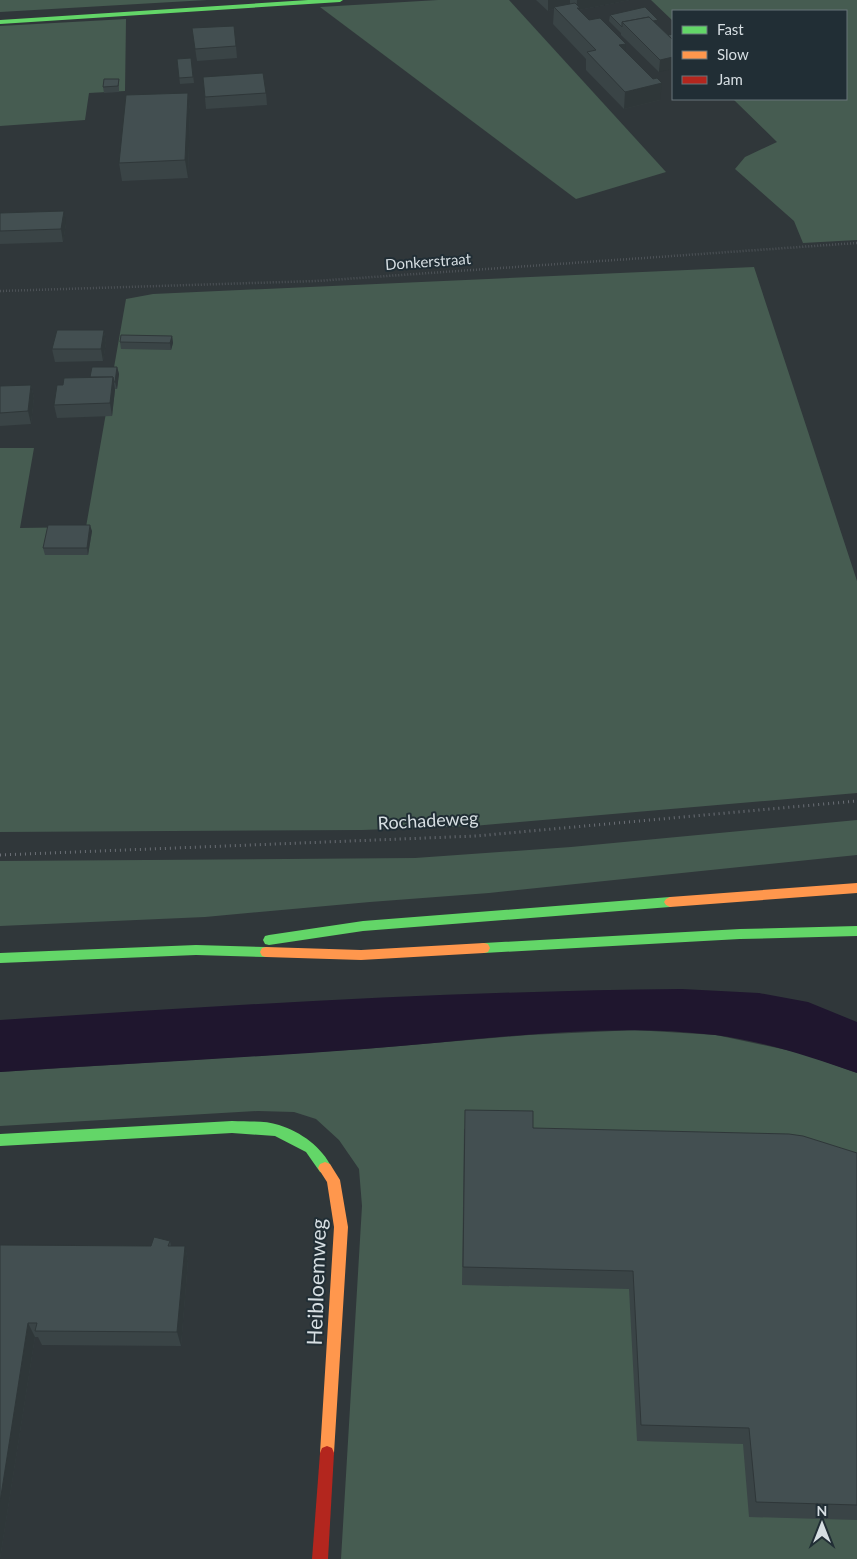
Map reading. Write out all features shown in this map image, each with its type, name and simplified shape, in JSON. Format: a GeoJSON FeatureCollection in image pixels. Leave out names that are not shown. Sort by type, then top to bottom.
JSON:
{"type":"FeatureCollection","features":[{"type":"Feature","properties":{"kind":"main road"},"geometry":{"type":"LineString","coordinates":[[0,22],[340,0]]}},
{"type":"Feature","properties":{"kind":"main road"},"geometry":{"type":"LineString","coordinates":[[196,950],[363,926],[854,887]]}},
{"type":"Feature","properties":{"kind":"main road"},"geometry":{"type":"LineString","coordinates":[[0,958],[196,950],[361,955],[740,934],[857,931]]}},
{"type":"Feature","properties":{"kind":"main road","name":"Heibloemweg"},"geometry":{"type":"LineString","coordinates":[[0,1140],[232,1127],[277,1130],[311,1148],[333,1180],[341,1227],[320,1559]]}},
{"type":"Feature","properties":{"kind":"path","name":"Donkerstraat"},"geometry":{"type":"LineString","coordinates":[[0,291],[316,281],[857,243]]}},
{"type":"Feature","properties":{"kind":"path","name":"Rochadeweg"},"geometry":{"type":"LineString","coordinates":[[0,855],[476,836],[857,801]]}},
{"type":"Feature","properties":{"kind":"green space"},"geometry":{"type":"Polygon","coordinates":[[[0,0],[207,0],[0,12],[0,0]]]}},
{"type":"Feature","properties":{"kind":"green space"},"geometry":{"type":"Polygon","coordinates":[[[438,0],[509,0],[666,172],[576,199],[320,7],[438,0]]]}},
{"type":"Feature","properties":{"kind":"green space"},"geometry":{"type":"Polygon","coordinates":[[[651,0],[857,0],[857,240],[803,243],[794,221],[735,169],[745,157],[777,142],[734,100],[847,100],[847,10],[672,10],[672,20],[651,0]]]}},
{"type":"Feature","properties":{"kind":"green space"},"geometry":{"type":"Polygon","coordinates":[[[126,19],[125,91],[89,93],[85,120],[0,126],[0,26],[126,19]]]}},
{"type":"Feature","properties":{"kind":"green space"},"geometry":{"type":"Polygon","coordinates":[[[754,267],[857,581],[857,793],[473,826],[362,830],[0,832],[0,448],[34,448],[20,528],[86,527],[126,299],[153,294],[754,267]]]}},
{"type":"Feature","properties":{"kind":"green space"},"geometry":{"type":"Polygon","coordinates":[[[857,820],[857,855],[489,893],[205,917],[0,926],[0,861],[415,858],[571,847],[857,820]]]}},
{"type":"Feature","properties":{"kind":"green space"},"geometry":{"type":"Polygon","coordinates":[[[635,1030],[716,1035],[801,1053],[857,1073],[857,1559],[341,1559],[362,1206],[359,1169],[339,1140],[316,1119],[294,1112],[258,1111],[0,1126],[0,1072],[364,1049],[529,1035],[635,1030]]]}},
{"type":"Feature","properties":{"kind":"shaded area"},"geometry":{"type":"Polygon","coordinates":[[[682,989],[759,993],[808,1002],[857,1022],[857,1073],[787,1050],[751,1041],[671,1031],[627,1030],[583,1031],[408,1046],[0,1072],[0,1020],[255,1004],[426,996],[682,989]]]}},
{"type":"Feature","properties":{"kind":"building"},"geometry":{"type":"Polygon","coordinates":[[[575,3],[580,8],[577,8],[589,20],[600,18],[626,44],[619,45],[653,79],[657,78],[662,83],[625,92],[587,52],[596,50],[554,7],[575,3]]]}},
{"type":"Feature","properties":{"kind":"building"},"geometry":{"type":"Polygon","coordinates":[[[645,7],[658,20],[653,21],[649,17],[622,22],[622,27],[610,15],[645,7]]]}},
{"type":"Feature","properties":{"kind":"building"},"geometry":{"type":"Polygon","coordinates":[[[649,17],[672,39],[672,57],[660,60],[622,22],[649,17]]]}},
{"type":"Feature","properties":{"kind":"building"},"geometry":{"type":"Polygon","coordinates":[[[234,26],[236,46],[195,49],[192,28],[234,26]]]}},
{"type":"Feature","properties":{"kind":"building"},"geometry":{"type":"Polygon","coordinates":[[[191,58],[193,77],[179,78],[177,59],[191,58]]]}},
{"type":"Feature","properties":{"kind":"building"},"geometry":{"type":"Polygon","coordinates":[[[263,73],[266,93],[205,97],[203,77],[263,73]]]}},
{"type":"Feature","properties":{"kind":"building"},"geometry":{"type":"Polygon","coordinates":[[[104,79],[119,79],[118,86],[103,87],[104,79]]]}},
{"type":"Feature","properties":{"kind":"building"},"geometry":{"type":"Polygon","coordinates":[[[188,93],[185,160],[119,163],[126,95],[188,93]]]}},
{"type":"Feature","properties":{"kind":"building"},"geometry":{"type":"Polygon","coordinates":[[[64,211],[61,229],[0,231],[0,213],[64,211]]]}},
{"type":"Feature","properties":{"kind":"building"},"geometry":{"type":"Polygon","coordinates":[[[57,330],[104,330],[101,349],[52,349],[57,330]]]}},
{"type":"Feature","properties":{"kind":"building"},"geometry":{"type":"Polygon","coordinates":[[[121,335],[172,336],[170,343],[120,342],[121,335]]]}},
{"type":"Feature","properties":{"kind":"building"},"geometry":{"type":"Polygon","coordinates":[[[92,367],[117,367],[115,382],[113,377],[90,377],[92,367]]]}},
{"type":"Feature","properties":{"kind":"building"},"geometry":{"type":"Polygon","coordinates":[[[113,377],[110,403],[54,405],[57,385],[63,385],[64,378],[113,377]]]}},
{"type":"Feature","properties":{"kind":"building"},"geometry":{"type":"Polygon","coordinates":[[[31,385],[28,411],[0,413],[0,386],[31,385]]]}},
{"type":"Feature","properties":{"kind":"building"},"geometry":{"type":"Polygon","coordinates":[[[48,525],[90,525],[87,548],[43,548],[48,525]]]}},
{"type":"Feature","properties":{"kind":"building"},"geometry":{"type":"Polygon","coordinates":[[[465,1110],[533,1111],[533,1128],[789,1134],[803,1136],[857,1153],[857,1505],[756,1502],[749,1428],[641,1425],[633,1271],[463,1267],[465,1110]]]}},
{"type":"Feature","properties":{"kind":"building"},"geometry":{"type":"Polygon","coordinates":[[[154,1237],[170,1241],[168,1246],[185,1246],[177,1332],[35,1331],[37,1323],[28,1323],[0,1502],[0,1245],[151,1246],[154,1237]]]}},
{"type":"Feature","properties":{"kind":"traffic: fast"},"geometry":{"type":"LineString","coordinates":[[0,22],[340,0]]}},
{"type":"Feature","properties":{"kind":"traffic: fast"},"geometry":{"type":"LineString","coordinates":[[269,940],[363,926],[670,902]]}},
{"type":"Feature","properties":{"kind":"traffic: fast"},"geometry":{"type":"LineString","coordinates":[[484,948],[740,934],[857,931]]}},
{"type":"Feature","properties":{"kind":"traffic: fast"},"geometry":{"type":"LineString","coordinates":[[0,958],[196,950],[266,952]]}},
{"type":"Feature","properties":{"kind":"traffic: fast"},"geometry":{"type":"LineString","coordinates":[[0,1140],[232,1127],[277,1130],[311,1148],[325,1168]]}},
{"type":"Feature","properties":{"kind":"traffic: slow"},"geometry":{"type":"LineString","coordinates":[[670,902],[857,888]]}},
{"type":"Feature","properties":{"kind":"traffic: slow"},"geometry":{"type":"LineString","coordinates":[[266,952],[361,955],[484,948]]}},
{"type":"Feature","properties":{"kind":"traffic: slow"},"geometry":{"type":"LineString","coordinates":[[325,1168],[333,1180],[341,1227],[327,1453]]}},
{"type":"Feature","properties":{"kind":"traffic: jam"},"geometry":{"type":"LineString","coordinates":[[320,1559],[327,1453]]}}]}
